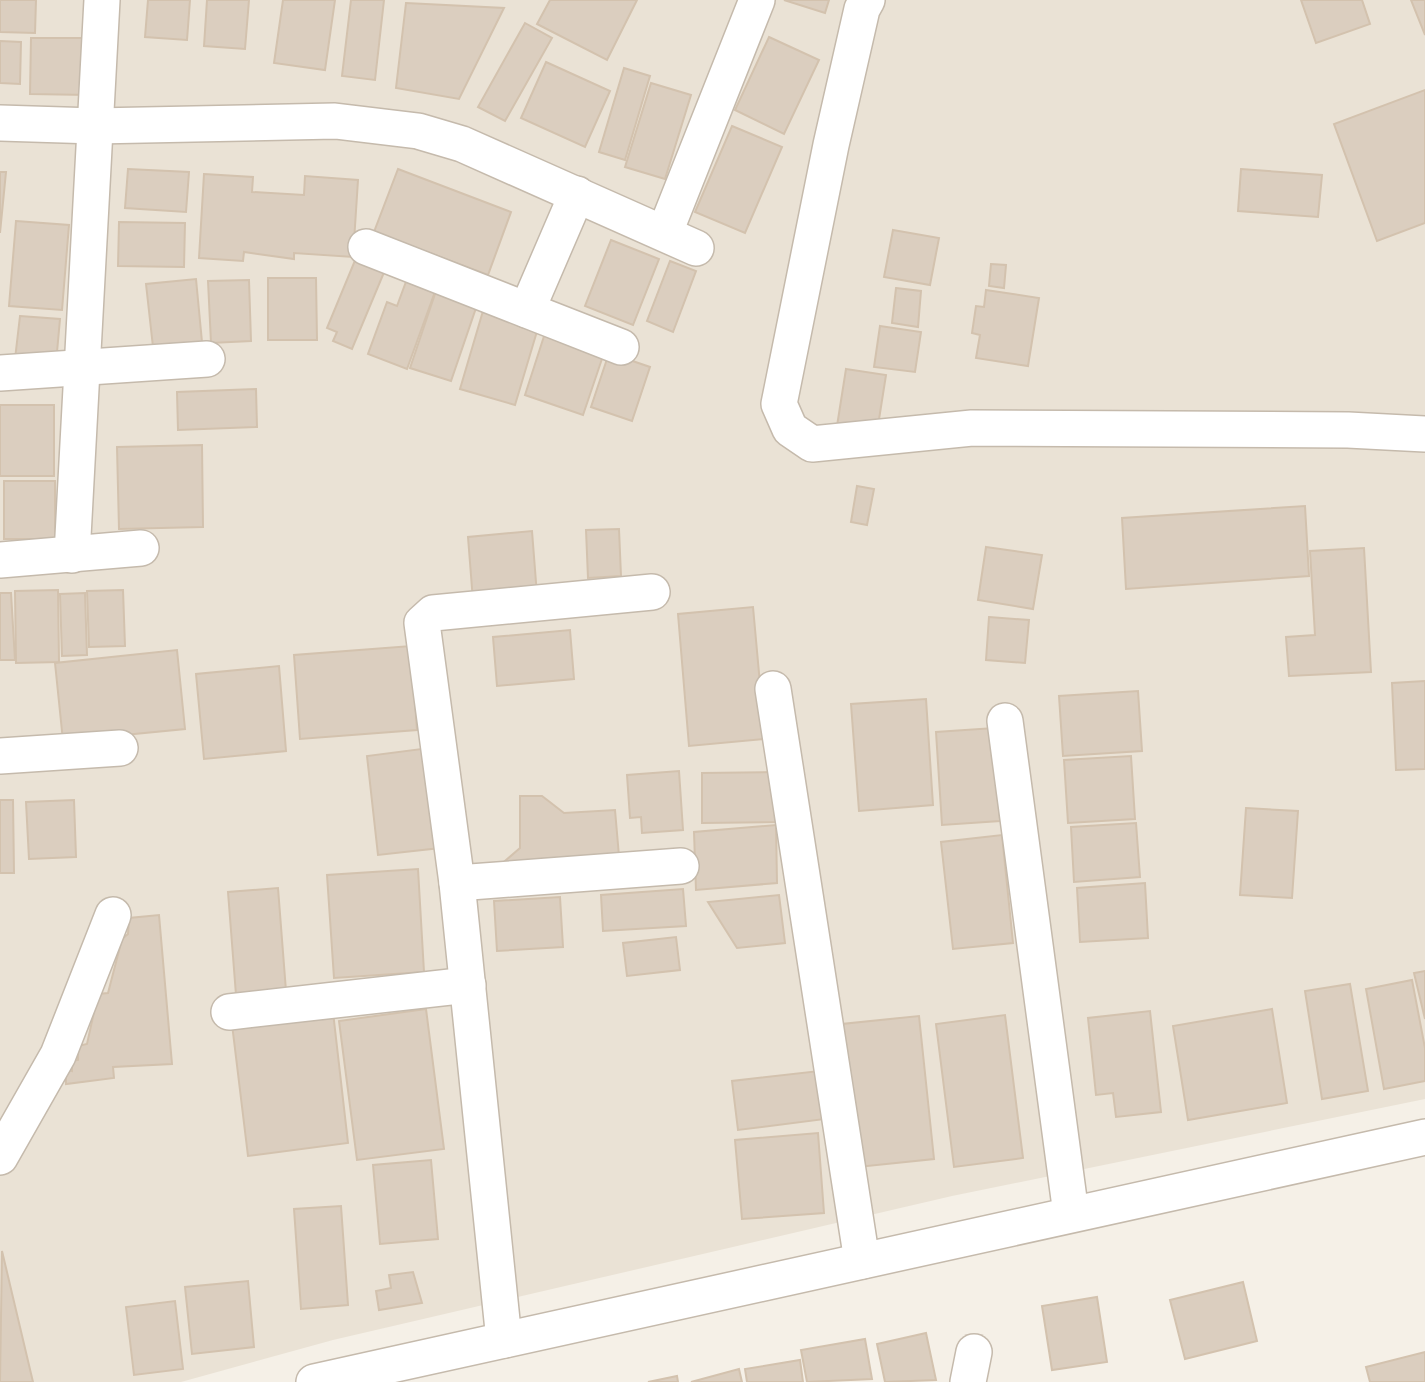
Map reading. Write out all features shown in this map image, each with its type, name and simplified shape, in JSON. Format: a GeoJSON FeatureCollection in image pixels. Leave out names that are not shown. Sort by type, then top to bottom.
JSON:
{"type":"FeatureCollection","features":[{"type":"Feature","properties":{"kind":"street"},"geometry":{"type":"LineString","coordinates":[[72,555],[102,0]]}},
{"type":"Feature","properties":{"kind":"street"},"geometry":{"type":"LineString","coordinates":[[867,0],[862,9],[831,145],[779,404],[790,429],[812,444],[972,428],[1348,430],[1425,434]]}},
{"type":"Feature","properties":{"kind":"street"},"geometry":{"type":"LineString","coordinates":[[665,232],[754,1]]}},
{"type":"Feature","properties":{"kind":"street"},"geometry":{"type":"LineString","coordinates":[[0,123],[95,126],[335,121],[418,131],[462,144],[696,248]]}},
{"type":"Feature","properties":{"kind":"street"},"geometry":{"type":"LineString","coordinates":[[527,310],[577,194]]}},
{"type":"Feature","properties":{"kind":"street"},"geometry":{"type":"LineString","coordinates":[[366,247],[621,347]]}},
{"type":"Feature","properties":{"kind":"street"},"geometry":{"type":"LineString","coordinates":[[0,373],[207,359]]}},
{"type":"Feature","properties":{"kind":"street"},"geometry":{"type":"LineString","coordinates":[[0,560],[141,548]]}},
{"type":"Feature","properties":{"kind":"street"},"geometry":{"type":"LineString","coordinates":[[504,1340],[457,883],[424,620],[433,613],[652,592]]}},
{"type":"Feature","properties":{"kind":"street"},"geometry":{"type":"LineString","coordinates":[[773,689],[862,1261]]}},
{"type":"Feature","properties":{"kind":"street"},"geometry":{"type":"LineString","coordinates":[[1005,720],[1071,1214]]}},
{"type":"Feature","properties":{"kind":"street"},"geometry":{"type":"LineString","coordinates":[[0,756],[120,748]]}},
{"type":"Feature","properties":{"kind":"street"},"geometry":{"type":"LineString","coordinates":[[457,883],[681,866]]}},
{"type":"Feature","properties":{"kind":"street"},"geometry":{"type":"LineString","coordinates":[[0,1157],[58,1055],[113,915]]}},
{"type":"Feature","properties":{"kind":"street"},"geometry":{"type":"LineString","coordinates":[[229,1012],[467,985]]}},
{"type":"Feature","properties":{"kind":"street"},"geometry":{"type":"LineString","coordinates":[[314,1382],[1425,1137]]}},
{"type":"Feature","properties":{"kind":"shaded area"},"geometry":{"type":"Polygon","coordinates":[[[0,0],[1425,0],[1425,1099],[952,1196],[333,1340],[181,1382],[0,1382],[0,0]]]}},
{"type":"Feature","properties":{"kind":"building"},"geometry":{"type":"Polygon","coordinates":[[[0,0],[36,0],[35,33],[0,32],[0,0]]]}},
{"type":"Feature","properties":{"kind":"building"},"geometry":{"type":"Polygon","coordinates":[[[148,0],[190,0],[187,40],[145,37],[148,0]]]}},
{"type":"Feature","properties":{"kind":"building"},"geometry":{"type":"Polygon","coordinates":[[[207,0],[249,0],[245,49],[204,46],[207,0]]]}},
{"type":"Feature","properties":{"kind":"building"},"geometry":{"type":"Polygon","coordinates":[[[283,0],[335,0],[325,70],[274,63],[283,0]]]}},
{"type":"Feature","properties":{"kind":"building"},"geometry":{"type":"Polygon","coordinates":[[[351,0],[384,0],[375,80],[342,76],[351,0]]]}},
{"type":"Feature","properties":{"kind":"building"},"geometry":{"type":"Polygon","coordinates":[[[550,0],[637,0],[607,60],[537,24],[550,0]]]}},
{"type":"Feature","properties":{"kind":"building"},"geometry":{"type":"Polygon","coordinates":[[[784,0],[829,0],[825,13],[784,0]]]}},
{"type":"Feature","properties":{"kind":"building"},"geometry":{"type":"Polygon","coordinates":[[[1301,0],[1362,0],[1370,24],[1316,43],[1301,0]]]}},
{"type":"Feature","properties":{"kind":"building"},"geometry":{"type":"Polygon","coordinates":[[[1411,0],[1425,0],[1425,35],[1411,0]]]}},
{"type":"Feature","properties":{"kind":"building"},"geometry":{"type":"Polygon","coordinates":[[[406,3],[504,8],[459,99],[396,88],[406,3]]]}},
{"type":"Feature","properties":{"kind":"building"},"geometry":{"type":"Polygon","coordinates":[[[525,23],[552,38],[505,121],[478,107],[525,23]]]}},
{"type":"Feature","properties":{"kind":"building"},"geometry":{"type":"Polygon","coordinates":[[[769,37],[819,60],[784,134],[735,110],[769,37]]]}},
{"type":"Feature","properties":{"kind":"building"},"geometry":{"type":"Polygon","coordinates":[[[31,38],[89,38],[89,95],[30,94],[31,38]]]}},
{"type":"Feature","properties":{"kind":"building"},"geometry":{"type":"Polygon","coordinates":[[[0,41],[21,42],[20,84],[0,83],[0,41]]]}},
{"type":"Feature","properties":{"kind":"building"},"geometry":{"type":"Polygon","coordinates":[[[546,62],[610,91],[585,147],[521,118],[546,62]]]}},
{"type":"Feature","properties":{"kind":"building"},"geometry":{"type":"Polygon","coordinates":[[[624,68],[650,76],[625,160],[599,152],[624,68]]]}},
{"type":"Feature","properties":{"kind":"building"},"geometry":{"type":"Polygon","coordinates":[[[651,83],[691,95],[665,179],[625,167],[651,83]]]}},
{"type":"Feature","properties":{"kind":"building"},"geometry":{"type":"Polygon","coordinates":[[[1425,90],[1425,223],[1377,241],[1334,124],[1425,90]]]}},
{"type":"Feature","properties":{"kind":"building"},"geometry":{"type":"Polygon","coordinates":[[[732,126],[782,147],[745,233],[695,212],[732,126]]]}},
{"type":"Feature","properties":{"kind":"building"},"geometry":{"type":"Polygon","coordinates":[[[128,169],[189,172],[186,212],[125,208],[128,169]]]}},
{"type":"Feature","properties":{"kind":"building"},"geometry":{"type":"Polygon","coordinates":[[[398,169],[511,212],[488,275],[374,232],[398,169]]]}},
{"type":"Feature","properties":{"kind":"building"},"geometry":{"type":"Polygon","coordinates":[[[1241,169],[1322,175],[1318,217],[1238,211],[1241,169]]]}},
{"type":"Feature","properties":{"kind":"building"},"geometry":{"type":"Polygon","coordinates":[[[0,172],[6,172],[0,233],[0,172]]]}},
{"type":"Feature","properties":{"kind":"building"},"geometry":{"type":"Polygon","coordinates":[[[204,174],[253,177],[252,192],[304,195],[305,176],[358,180],[353,257],[294,253],[294,259],[244,252],[243,261],[199,258],[204,174]]]}},
{"type":"Feature","properties":{"kind":"building"},"geometry":{"type":"Polygon","coordinates":[[[16,221],[69,225],[62,310],[9,306],[16,221]]]}},
{"type":"Feature","properties":{"kind":"building"},"geometry":{"type":"Polygon","coordinates":[[[119,222],[185,223],[184,267],[118,266],[119,222]]]}},
{"type":"Feature","properties":{"kind":"building"},"geometry":{"type":"Polygon","coordinates":[[[893,230],[939,238],[930,285],[884,277],[893,230]]]}},
{"type":"Feature","properties":{"kind":"building"},"geometry":{"type":"Polygon","coordinates":[[[611,240],[659,259],[633,325],[585,306],[611,240]]]}},
{"type":"Feature","properties":{"kind":"building"},"geometry":{"type":"Polygon","coordinates":[[[356,258],[385,270],[352,349],[333,341],[337,332],[327,328],[356,258]]]}},
{"type":"Feature","properties":{"kind":"building"},"geometry":{"type":"Polygon","coordinates":[[[670,261],[696,271],[673,332],[647,321],[670,261]]]}},
{"type":"Feature","properties":{"kind":"building"},"geometry":{"type":"Polygon","coordinates":[[[991,264],[1006,265],[1004,288],[989,286],[991,264]]]}},
{"type":"Feature","properties":{"kind":"building"},"geometry":{"type":"Polygon","coordinates":[[[268,278],[316,278],[317,340],[268,340],[268,278]]]}},
{"type":"Feature","properties":{"kind":"building"},"geometry":{"type":"Polygon","coordinates":[[[196,279],[202,342],[153,347],[146,284],[196,279]]]}},
{"type":"Feature","properties":{"kind":"building"},"geometry":{"type":"Polygon","coordinates":[[[407,279],[436,289],[407,369],[368,354],[387,302],[397,306],[407,279]]]}},
{"type":"Feature","properties":{"kind":"building"},"geometry":{"type":"Polygon","coordinates":[[[249,280],[251,341],[211,343],[208,281],[249,280]]]}},
{"type":"Feature","properties":{"kind":"building"},"geometry":{"type":"Polygon","coordinates":[[[437,288],[478,302],[451,381],[410,368],[437,288]]]}},
{"type":"Feature","properties":{"kind":"building"},"geometry":{"type":"Polygon","coordinates":[[[896,288],[921,291],[918,327],[892,323],[896,288]]]}},
{"type":"Feature","properties":{"kind":"building"},"geometry":{"type":"Polygon","coordinates":[[[986,290],[1039,298],[1028,366],[976,358],[980,335],[972,333],[976,306],[984,307],[986,290]]]}},
{"type":"Feature","properties":{"kind":"building"},"geometry":{"type":"Polygon","coordinates":[[[483,311],[538,328],[515,405],[460,389],[483,311]]]}},
{"type":"Feature","properties":{"kind":"building"},"geometry":{"type":"Polygon","coordinates":[[[20,316],[60,319],[56,363],[15,359],[20,316]]]}},
{"type":"Feature","properties":{"kind":"building"},"geometry":{"type":"Polygon","coordinates":[[[880,326],[921,332],[915,372],[874,367],[880,326]]]}},
{"type":"Feature","properties":{"kind":"building"},"geometry":{"type":"Polygon","coordinates":[[[546,330],[605,350],[583,415],[525,395],[546,330]]]}},
{"type":"Feature","properties":{"kind":"building"},"geometry":{"type":"Polygon","coordinates":[[[609,353],[650,367],[632,421],[591,407],[609,353]]]}},
{"type":"Feature","properties":{"kind":"building"},"geometry":{"type":"Polygon","coordinates":[[[846,369],[886,375],[877,432],[837,426],[846,369]]]}},
{"type":"Feature","properties":{"kind":"building"},"geometry":{"type":"Polygon","coordinates":[[[256,389],[257,427],[178,430],[177,392],[256,389]]]}},
{"type":"Feature","properties":{"kind":"building"},"geometry":{"type":"Polygon","coordinates":[[[0,405],[54,405],[54,476],[0,476],[0,405]]]}},
{"type":"Feature","properties":{"kind":"building"},"geometry":{"type":"Polygon","coordinates":[[[202,445],[203,527],[119,529],[117,447],[202,445]]]}},
{"type":"Feature","properties":{"kind":"building"},"geometry":{"type":"Polygon","coordinates":[[[4,481],[55,481],[55,539],[4,539],[4,481]]]}},
{"type":"Feature","properties":{"kind":"building"},"geometry":{"type":"Polygon","coordinates":[[[857,486],[874,489],[867,525],[851,522],[857,486]]]}},
{"type":"Feature","properties":{"kind":"building"},"geometry":{"type":"Polygon","coordinates":[[[1305,506],[1309,576],[1126,589],[1122,518],[1305,506]]]}},
{"type":"Feature","properties":{"kind":"building"},"geometry":{"type":"Polygon","coordinates":[[[619,529],[621,576],[588,578],[586,530],[619,529]]]}},
{"type":"Feature","properties":{"kind":"building"},"geometry":{"type":"Polygon","coordinates":[[[532,531],[537,595],[473,601],[468,537],[532,531]]]}},
{"type":"Feature","properties":{"kind":"building"},"geometry":{"type":"Polygon","coordinates":[[[986,547],[1042,555],[1033,609],[978,600],[986,547]]]}},
{"type":"Feature","properties":{"kind":"building"},"geometry":{"type":"Polygon","coordinates":[[[1364,548],[1371,672],[1289,676],[1286,637],[1315,635],[1310,551],[1364,548]]]}},
{"type":"Feature","properties":{"kind":"building"},"geometry":{"type":"Polygon","coordinates":[[[58,590],[59,662],[16,663],[15,591],[58,590]]]}},
{"type":"Feature","properties":{"kind":"building"},"geometry":{"type":"Polygon","coordinates":[[[123,590],[125,646],[89,647],[87,591],[123,590]]]}},
{"type":"Feature","properties":{"kind":"building"},"geometry":{"type":"Polygon","coordinates":[[[0,593],[11,593],[15,660],[0,660],[0,593]]]}},
{"type":"Feature","properties":{"kind":"building"},"geometry":{"type":"Polygon","coordinates":[[[85,593],[87,655],[62,656],[60,594],[85,593]]]}},
{"type":"Feature","properties":{"kind":"building"},"geometry":{"type":"Polygon","coordinates":[[[753,607],[765,739],[689,746],[678,614],[753,607]]]}},
{"type":"Feature","properties":{"kind":"building"},"geometry":{"type":"Polygon","coordinates":[[[989,617],[1029,620],[1025,663],[986,660],[989,617]]]}},
{"type":"Feature","properties":{"kind":"building"},"geometry":{"type":"Polygon","coordinates":[[[570,630],[574,679],[497,686],[493,637],[570,630]]]}},
{"type":"Feature","properties":{"kind":"building"},"geometry":{"type":"Polygon","coordinates":[[[411,646],[417,730],[300,739],[294,655],[411,646]]]}},
{"type":"Feature","properties":{"kind":"building"},"geometry":{"type":"Polygon","coordinates":[[[177,650],[185,729],[63,741],[55,663],[177,650]]]}},
{"type":"Feature","properties":{"kind":"building"},"geometry":{"type":"Polygon","coordinates":[[[279,666],[286,751],[204,759],[196,674],[279,666]]]}},
{"type":"Feature","properties":{"kind":"building"},"geometry":{"type":"Polygon","coordinates":[[[1425,681],[1425,769],[1396,770],[1392,683],[1425,681]]]}},
{"type":"Feature","properties":{"kind":"building"},"geometry":{"type":"Polygon","coordinates":[[[1138,691],[1142,751],[1063,756],[1059,696],[1138,691]]]}},
{"type":"Feature","properties":{"kind":"building"},"geometry":{"type":"Polygon","coordinates":[[[926,699],[933,805],[859,811],[851,704],[926,699]]]}},
{"type":"Feature","properties":{"kind":"building"},"geometry":{"type":"Polygon","coordinates":[[[994,728],[1000,821],[942,825],[936,732],[994,728]]]}},
{"type":"Feature","properties":{"kind":"building"},"geometry":{"type":"Polygon","coordinates":[[[429,748],[440,848],[378,855],[367,756],[429,748]]]}},
{"type":"Feature","properties":{"kind":"building"},"geometry":{"type":"Polygon","coordinates":[[[1131,756],[1135,819],[1068,823],[1064,760],[1131,756]]]}},
{"type":"Feature","properties":{"kind":"building"},"geometry":{"type":"Polygon","coordinates":[[[679,771],[683,830],[642,833],[641,817],[630,818],[627,775],[679,771]]]}},
{"type":"Feature","properties":{"kind":"building"},"geometry":{"type":"Polygon","coordinates":[[[774,772],[775,822],[702,823],[702,773],[774,772]]]}},
{"type":"Feature","properties":{"kind":"building"},"geometry":{"type":"Polygon","coordinates":[[[520,796],[542,796],[564,813],[615,810],[619,856],[497,868],[520,848],[520,796]]]}},
{"type":"Feature","properties":{"kind":"building"},"geometry":{"type":"Polygon","coordinates":[[[0,800],[13,800],[14,873],[0,873],[0,800]]]}},
{"type":"Feature","properties":{"kind":"building"},"geometry":{"type":"Polygon","coordinates":[[[74,800],[76,857],[29,859],[26,802],[74,800]]]}},
{"type":"Feature","properties":{"kind":"building"},"geometry":{"type":"Polygon","coordinates":[[[1246,808],[1298,811],[1292,898],[1240,895],[1246,808]]]}},
{"type":"Feature","properties":{"kind":"building"},"geometry":{"type":"Polygon","coordinates":[[[1136,823],[1140,877],[1074,882],[1071,827],[1136,823]]]}},
{"type":"Feature","properties":{"kind":"building"},"geometry":{"type":"Polygon","coordinates":[[[776,825],[777,883],[696,890],[694,832],[776,825]]]}},
{"type":"Feature","properties":{"kind":"building"},"geometry":{"type":"Polygon","coordinates":[[[1002,835],[1013,943],[953,949],[941,842],[1002,835]]]}},
{"type":"Feature","properties":{"kind":"building"},"geometry":{"type":"Polygon","coordinates":[[[418,869],[424,972],[334,978],[327,875],[418,869]]]}},
{"type":"Feature","properties":{"kind":"building"},"geometry":{"type":"Polygon","coordinates":[[[1145,883],[1148,938],[1080,942],[1077,888],[1145,883]]]}},
{"type":"Feature","properties":{"kind":"building"},"geometry":{"type":"Polygon","coordinates":[[[278,888],[286,991],[236,995],[228,892],[278,888]]]}},
{"type":"Feature","properties":{"kind":"building"},"geometry":{"type":"Polygon","coordinates":[[[683,889],[686,926],[603,931],[601,895],[683,889]]]}},
{"type":"Feature","properties":{"kind":"building"},"geometry":{"type":"Polygon","coordinates":[[[779,895],[785,943],[737,948],[708,902],[779,895]]]}},
{"type":"Feature","properties":{"kind":"building"},"geometry":{"type":"Polygon","coordinates":[[[560,897],[563,947],[497,951],[494,901],[560,897]]]}},
{"type":"Feature","properties":{"kind":"building"},"geometry":{"type":"Polygon","coordinates":[[[159,915],[172,1064],[113,1067],[114,1078],[66,1084],[66,1070],[72,1071],[72,1061],[78,1060],[78,1046],[87,1044],[98,994],[108,993],[122,939],[128,934],[129,918],[159,915]]]}},
{"type":"Feature","properties":{"kind":"building"},"geometry":{"type":"Polygon","coordinates":[[[676,937],[680,970],[627,976],[623,943],[676,937]]]}},
{"type":"Feature","properties":{"kind":"building"},"geometry":{"type":"Polygon","coordinates":[[[1425,971],[1425,1019],[1414,973],[1425,971]]]}},
{"type":"Feature","properties":{"kind":"building"},"geometry":{"type":"Polygon","coordinates":[[[1412,980],[1425,1048],[1425,1081],[1384,1089],[1366,989],[1412,980]]]}},
{"type":"Feature","properties":{"kind":"building"},"geometry":{"type":"Polygon","coordinates":[[[1350,984],[1368,1091],[1322,1099],[1305,991],[1350,984]]]}},
{"type":"Feature","properties":{"kind":"building"},"geometry":{"type":"Polygon","coordinates":[[[426,1009],[444,1149],[357,1160],[339,1021],[426,1009]]]}},
{"type":"Feature","properties":{"kind":"building"},"geometry":{"type":"Polygon","coordinates":[[[1272,1009],[1287,1103],[1188,1120],[1173,1026],[1272,1009]]]}},
{"type":"Feature","properties":{"kind":"building"},"geometry":{"type":"Polygon","coordinates":[[[1150,1011],[1161,1112],[1116,1117],[1113,1093],[1096,1095],[1088,1018],[1150,1011]]]}},
{"type":"Feature","properties":{"kind":"building"},"geometry":{"type":"Polygon","coordinates":[[[333,1012],[348,1143],[248,1156],[232,1024],[333,1012]]]}},
{"type":"Feature","properties":{"kind":"building"},"geometry":{"type":"Polygon","coordinates":[[[1005,1015],[1023,1158],[954,1167],[936,1024],[1005,1015]]]}},
{"type":"Feature","properties":{"kind":"building"},"geometry":{"type":"Polygon","coordinates":[[[919,1016],[934,1159],[858,1167],[842,1024],[919,1016]]]}},
{"type":"Feature","properties":{"kind":"building"},"geometry":{"type":"Polygon","coordinates":[[[819,1071],[825,1119],[738,1130],[732,1081],[819,1071]]]}},
{"type":"Feature","properties":{"kind":"building"},"geometry":{"type":"Polygon","coordinates":[[[818,1133],[824,1213],[742,1219],[735,1140],[818,1133]]]}},
{"type":"Feature","properties":{"kind":"building"},"geometry":{"type":"Polygon","coordinates":[[[431,1160],[438,1239],[380,1244],[373,1165],[431,1160]]]}},
{"type":"Feature","properties":{"kind":"building"},"geometry":{"type":"Polygon","coordinates":[[[341,1206],[348,1305],[301,1309],[294,1209],[341,1206]]]}},
{"type":"Feature","properties":{"kind":"building"},"geometry":{"type":"Polygon","coordinates":[[[2,1251],[33,1382],[0,1382],[2,1251]]]}},
{"type":"Feature","properties":{"kind":"building"},"geometry":{"type":"Polygon","coordinates":[[[413,1272],[422,1303],[379,1310],[376,1291],[391,1288],[389,1275],[413,1272]]]}},
{"type":"Feature","properties":{"kind":"building"},"geometry":{"type":"Polygon","coordinates":[[[248,1281],[254,1347],[192,1354],[185,1287],[248,1281]]]}},
{"type":"Feature","properties":{"kind":"building"},"geometry":{"type":"Polygon","coordinates":[[[1243,1282],[1257,1341],[1185,1359],[1170,1300],[1243,1282]]]}},
{"type":"Feature","properties":{"kind":"building"},"geometry":{"type":"Polygon","coordinates":[[[1097,1297],[1107,1362],[1052,1370],[1042,1306],[1097,1297]]]}},
{"type":"Feature","properties":{"kind":"building"},"geometry":{"type":"Polygon","coordinates":[[[175,1301],[183,1369],[134,1375],[126,1307],[175,1301]]]}},
{"type":"Feature","properties":{"kind":"building"},"geometry":{"type":"Polygon","coordinates":[[[926,1333],[936,1380],[885,1382],[877,1344],[926,1333]]]}},
{"type":"Feature","properties":{"kind":"building"},"geometry":{"type":"Polygon","coordinates":[[[865,1339],[872,1379],[807,1382],[801,1350],[865,1339]]]}},
{"type":"Feature","properties":{"kind":"building"},"geometry":{"type":"Polygon","coordinates":[[[1425,1352],[1425,1382],[1370,1382],[1366,1367],[1425,1352]]]}},
{"type":"Feature","properties":{"kind":"building"},"geometry":{"type":"Polygon","coordinates":[[[800,1360],[803,1382],[747,1382],[745,1369],[800,1360]]]}},
{"type":"Feature","properties":{"kind":"building"},"geometry":{"type":"Polygon","coordinates":[[[739,1369],[742,1382],[691,1382],[739,1369]]]}},
{"type":"Feature","properties":{"kind":"building"},"geometry":{"type":"Polygon","coordinates":[[[677,1376],[678,1382],[648,1382],[677,1376]]]}}]}
